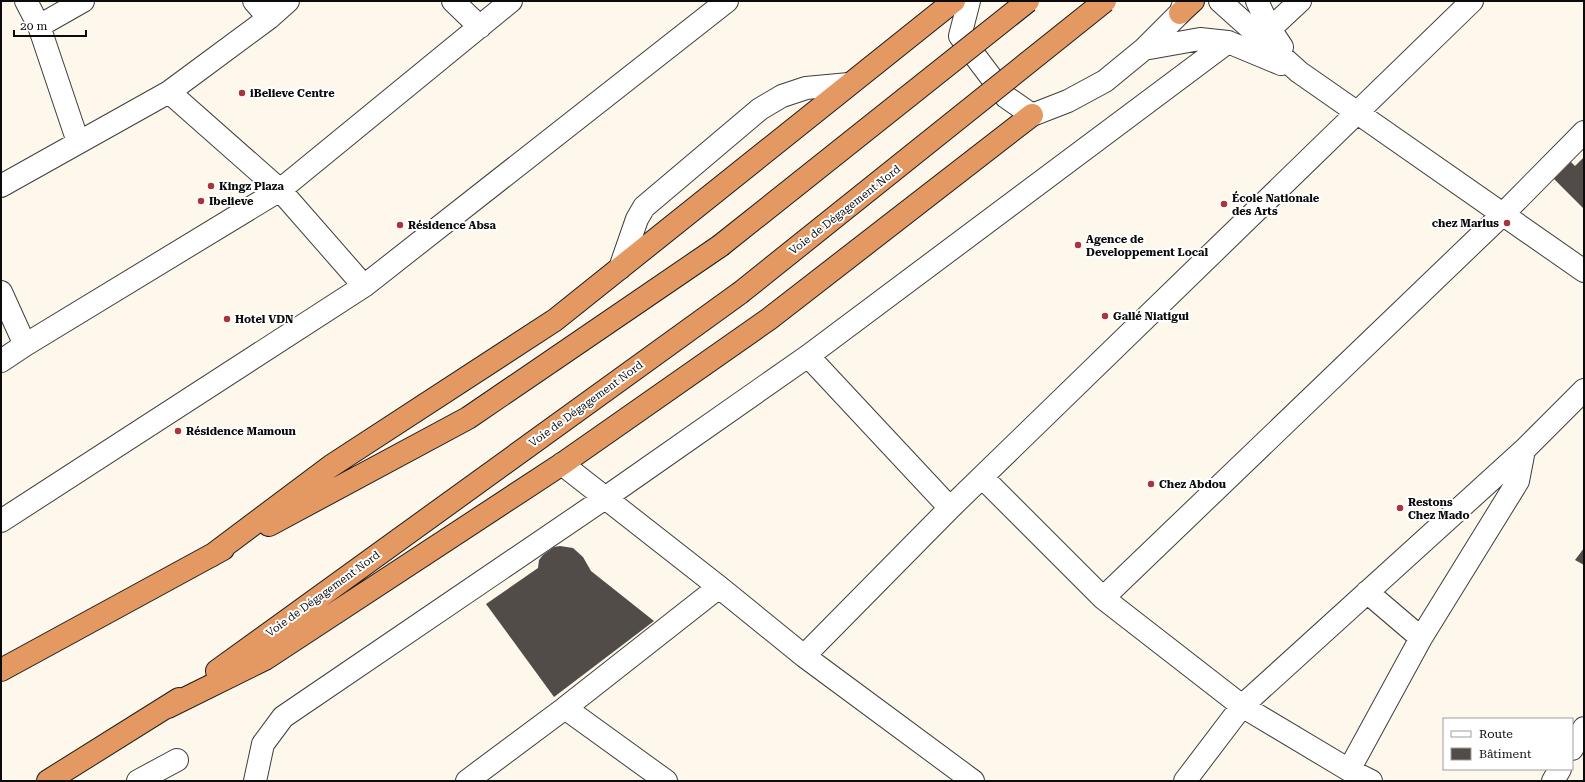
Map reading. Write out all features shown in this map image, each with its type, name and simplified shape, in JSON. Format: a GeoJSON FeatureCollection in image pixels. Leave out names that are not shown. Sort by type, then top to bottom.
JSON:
{"type":"FeatureCollection","features":[{"type":"Feature","properties":{"kind":"highway"},"geometry":{"type":"LineString","coordinates":[[1,670],[468,418],[720,246],[1028,1]]}},
{"type":"Feature","properties":{"kind":"highway","name":"Voie de Dégagement Nord"},"geometry":{"type":"LineString","coordinates":[[48,781],[168,707],[740,293],[1105,1]]}},
{"type":"Feature","properties":{"kind":"highway"},"geometry":{"type":"LineString","coordinates":[[211,556],[331,466],[555,320],[849,84],[943,4]]}},
{"type":"Feature","properties":{"kind":"highway"},"geometry":{"type":"LineString","coordinates":[[168,707],[265,659],[562,464],[769,319],[1032,115]]}},
{"type":"Feature","properties":{"kind":"street"},"geometry":{"type":"LineString","coordinates":[[26,1],[39,26],[78,142]]}},
{"type":"Feature","properties":{"kind":"street"},"geometry":{"type":"LineString","coordinates":[[39,26],[83,1]]}},
{"type":"Feature","properties":{"kind":"street"},"geometry":{"type":"LineString","coordinates":[[254,1],[269,18]]}},
{"type":"Feature","properties":{"kind":"street"},"geometry":{"type":"LineString","coordinates":[[1,186],[169,92],[269,18],[288,1]]}},
{"type":"Feature","properties":{"kind":"street"},"geometry":{"type":"LineString","coordinates":[[453,1],[480,27]]}},
{"type":"Feature","properties":{"kind":"street"},"geometry":{"type":"LineString","coordinates":[[1,361],[280,190],[511,1]]}},
{"type":"Feature","properties":{"kind":"street"},"geometry":{"type":"LineString","coordinates":[[1,521],[364,286],[727,1]]}},
{"type":"Feature","properties":{"kind":"street"},"geometry":{"type":"LineString","coordinates":[[960,36],[968,1]]}},
{"type":"Feature","properties":{"kind":"street"},"geometry":{"type":"LineString","coordinates":[[1220,1],[1298,72],[1584,270]]}},
{"type":"Feature","properties":{"kind":"street"},"geometry":{"type":"LineString","coordinates":[[1257,1],[1270,28],[1298,72]]}},
{"type":"Feature","properties":{"kind":"street"},"geometry":{"type":"LineString","coordinates":[[1270,28],[1300,1]]}},
{"type":"Feature","properties":{"kind":"street"},"geometry":{"type":"LineString","coordinates":[[804,656],[950,508],[1472,1]]}},
{"type":"Feature","properties":{"kind":"street"},"geometry":{"type":"LineString","coordinates":[[943,4],[960,36],[1006,97],[1032,115],[1068,101],[1104,81],[1144,50],[1186,5]]}},
{"type":"Feature","properties":{"kind":"street"},"geometry":{"type":"LineString","coordinates":[[1144,50],[1200,39],[1228,42],[1264,56],[1298,72]]}},
{"type":"Feature","properties":{"kind":"street"},"geometry":{"type":"LineString","coordinates":[[256,781],[262,744],[283,717],[605,498],[808,356],[1228,42]]}},
{"type":"Feature","properties":{"kind":"street"},"geometry":{"type":"LineString","coordinates":[[620,268],[637,219],[644,207],[760,109],[782,96],[806,88],[849,84]]}},
{"type":"Feature","properties":{"kind":"street"},"geometry":{"type":"LineString","coordinates":[[169,92],[280,190],[364,286]]}},
{"type":"Feature","properties":{"kind":"street"},"geometry":{"type":"LineString","coordinates":[[1103,598],[1502,214],[1584,132]]}},
{"type":"Feature","properties":{"kind":"street"},"geometry":{"type":"LineString","coordinates":[[1,292],[25,345]]}},
{"type":"Feature","properties":{"kind":"street"},"geometry":{"type":"LineString","coordinates":[[808,356],[950,508]]}},
{"type":"Feature","properties":{"kind":"street"},"geometry":{"type":"LineString","coordinates":[[1185,781],[1242,706],[1524,450],[1584,390]]}},
{"type":"Feature","properties":{"kind":"street"},"geometry":{"type":"LineString","coordinates":[[1349,770],[1421,638],[1518,481],[1524,450]]}},
{"type":"Feature","properties":{"kind":"street"},"geometry":{"type":"LineString","coordinates":[[562,464],[719,587],[804,656],[973,781]]}},
{"type":"Feature","properties":{"kind":"street"},"geometry":{"type":"LineString","coordinates":[[982,477],[1103,598],[1242,706],[1349,770],[1371,781]]}},
{"type":"Feature","properties":{"kind":"street"},"geometry":{"type":"LineString","coordinates":[[467,781],[565,708],[719,587]]}},
{"type":"Feature","properties":{"kind":"street"},"geometry":{"type":"LineString","coordinates":[[1367,592],[1421,638]]}},
{"type":"Feature","properties":{"kind":"street"},"geometry":{"type":"LineString","coordinates":[[565,708],[666,781]]}},
{"type":"Feature","properties":{"kind":"street"},"geometry":{"type":"LineString","coordinates":[[1573,747],[1584,728]]}},
{"type":"Feature","properties":{"kind":"street"},"geometry":{"type":"LineString","coordinates":[[138,781],[177,760]]}},
{"type":"Feature","properties":{"kind":"street"},"geometry":{"type":"LineString","coordinates":[[1554,781],[1560,770]]}},
{"type":"Feature","properties":{"kind":"building"},"geometry":{"type":"Polygon","coordinates":[[[1584,157],[1584,209],[1554,179],[1571,162],[1575,166],[1584,157]]]}},
{"type":"Feature","properties":{"kind":"building"},"geometry":{"type":"Polygon","coordinates":[[[560,546],[573,548],[583,557],[591,571],[654,621],[554,697],[486,604],[538,568],[539,560],[543,555],[554,547],[560,546]]]}},
{"type":"Feature","properties":{"kind":"building"},"geometry":{"type":"Polygon","coordinates":[[[1584,548],[1584,565],[1575,560],[1584,548]]]}},
{"type":"Feature","properties":{"kind":"place","name":"iBelieve Centre"},"geometry":{"type":"Point","coordinates":[242,93]}},
{"type":"Feature","properties":{"kind":"place","name":"Kingz Plaza"},"geometry":{"type":"Point","coordinates":[211,186]}},
{"type":"Feature","properties":{"kind":"place","name":"Ibelieve"},"geometry":{"type":"Point","coordinates":[201,201]}},
{"type":"Feature","properties":{"kind":"place","name":"École Nationale des Arts"},"geometry":{"type":"Point","coordinates":[1224,204]}},
{"type":"Feature","properties":{"kind":"place","name":"chez Marius"},"geometry":{"type":"Point","coordinates":[1507,223]}},
{"type":"Feature","properties":{"kind":"place","name":"Résidence Absa"},"geometry":{"type":"Point","coordinates":[400,225]}},
{"type":"Feature","properties":{"kind":"place","name":"Agence de Developpement Local"},"geometry":{"type":"Point","coordinates":[1078,245]}},
{"type":"Feature","properties":{"kind":"place","name":"Gallé Niatigui"},"geometry":{"type":"Point","coordinates":[1105,316]}},
{"type":"Feature","properties":{"kind":"place","name":"Hotel VDN"},"geometry":{"type":"Point","coordinates":[227,319]}},
{"type":"Feature","properties":{"kind":"place","name":"Résidence Mamoun"},"geometry":{"type":"Point","coordinates":[178,431]}},
{"type":"Feature","properties":{"kind":"place","name":"Chez Abdou"},"geometry":{"type":"Point","coordinates":[1151,484]}},
{"type":"Feature","properties":{"kind":"place","name":"Restons Chez Mado"},"geometry":{"type":"Point","coordinates":[1400,508]}}]}
